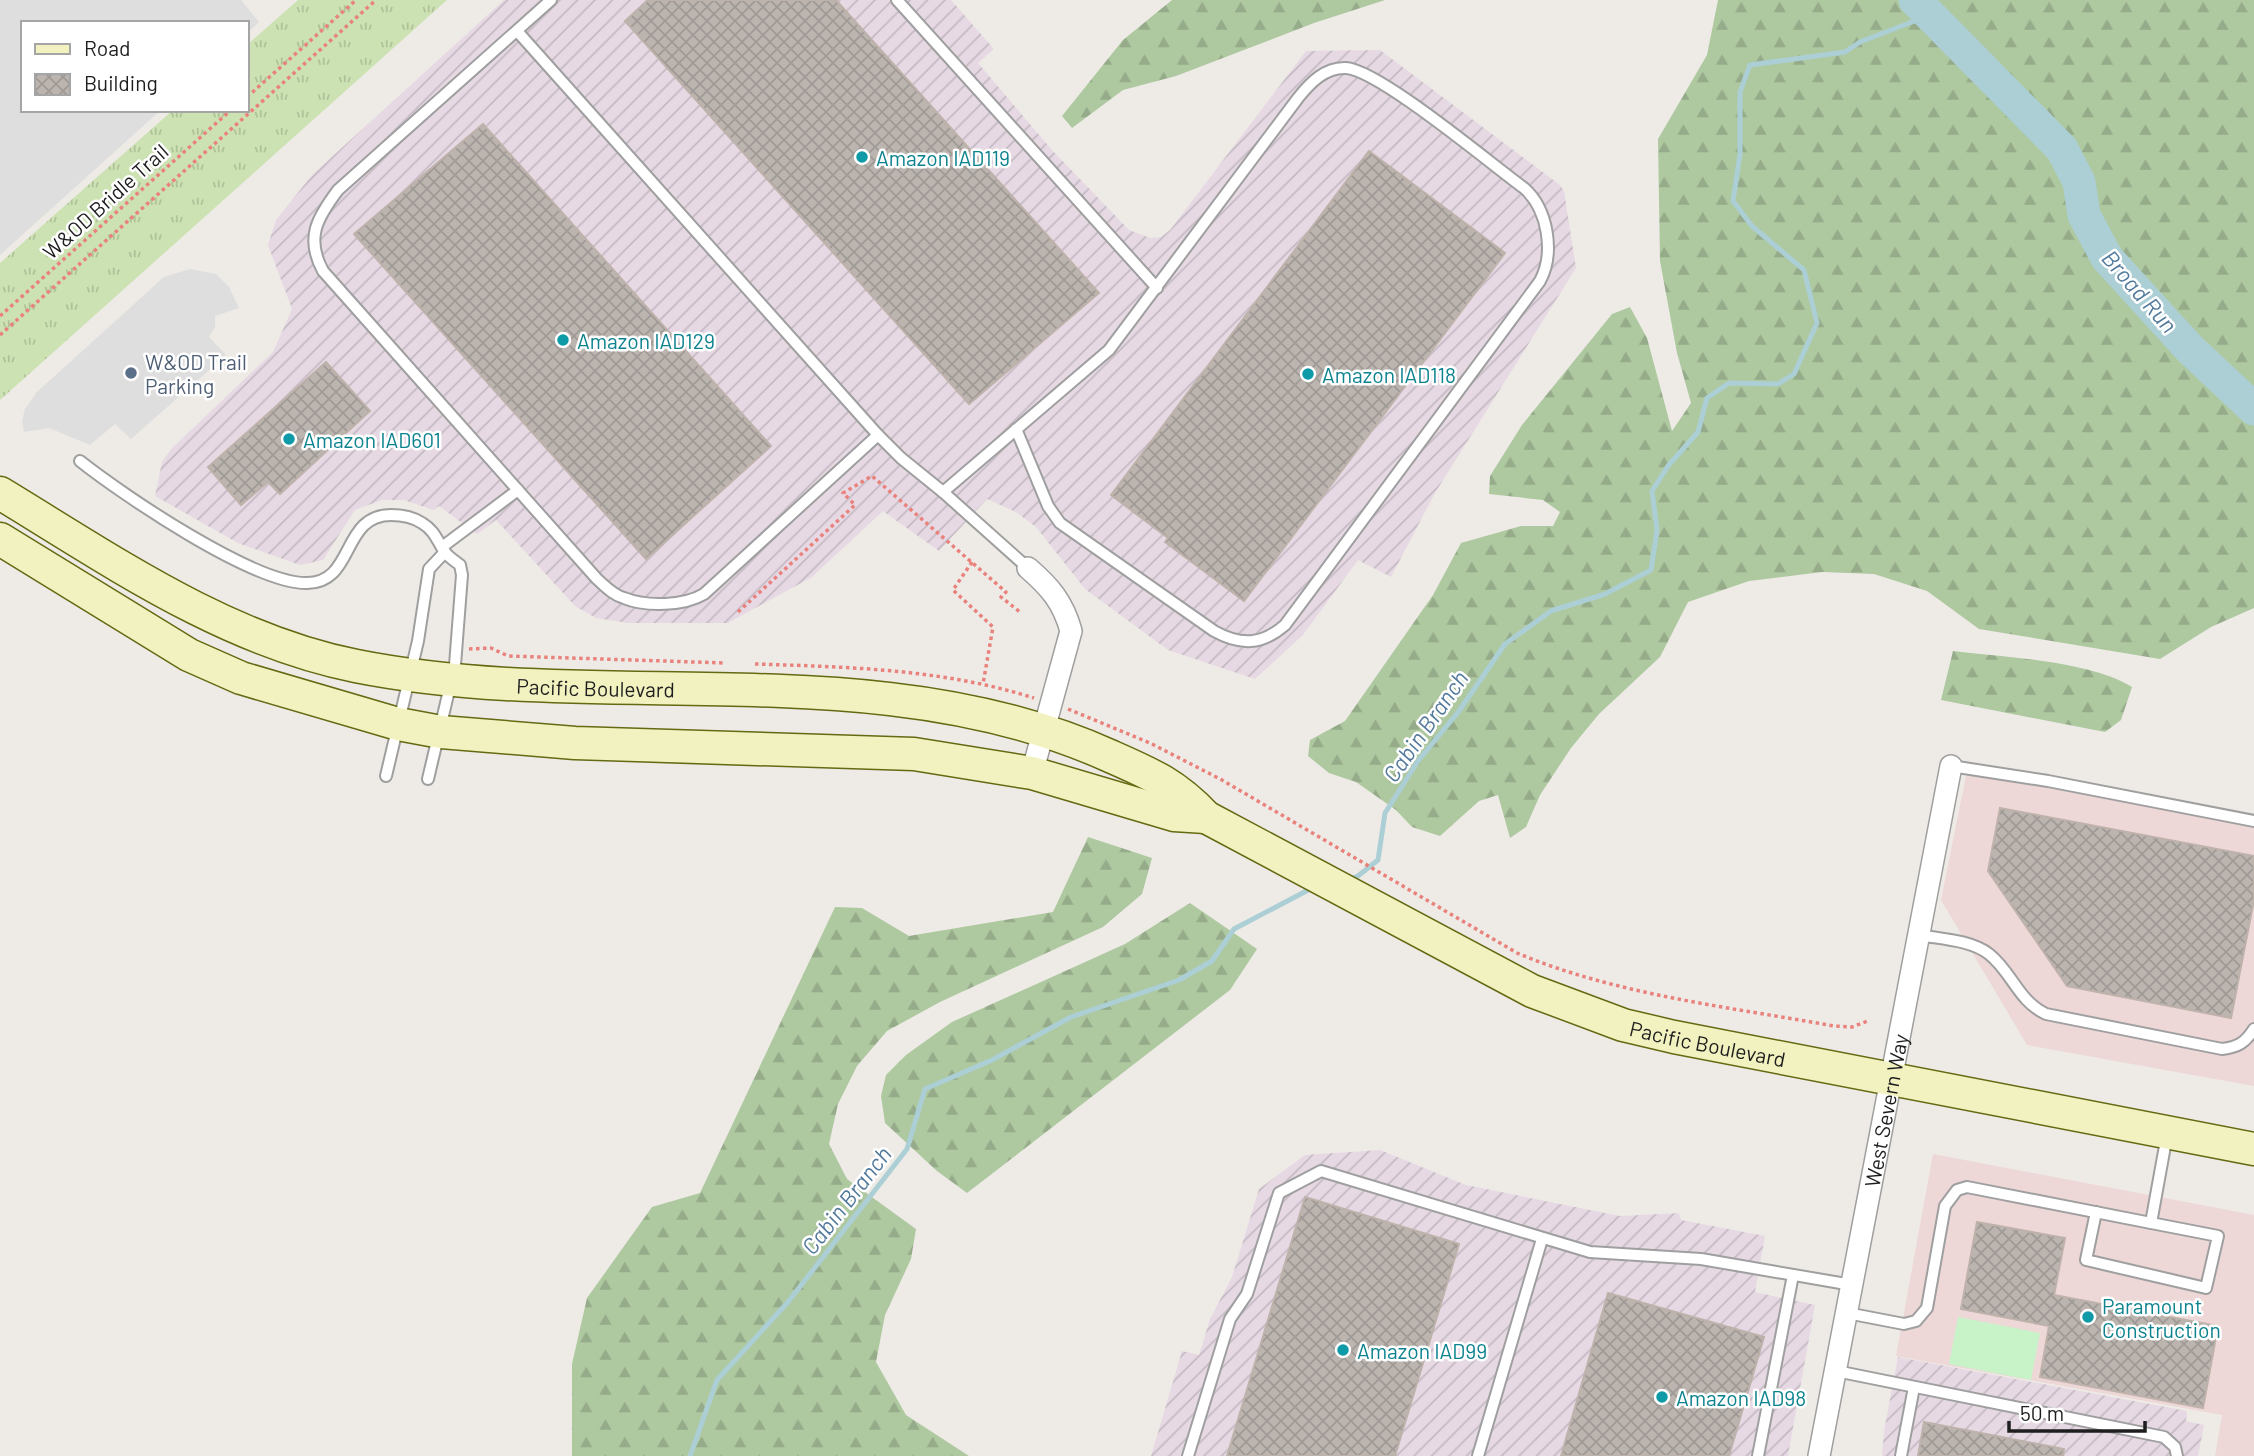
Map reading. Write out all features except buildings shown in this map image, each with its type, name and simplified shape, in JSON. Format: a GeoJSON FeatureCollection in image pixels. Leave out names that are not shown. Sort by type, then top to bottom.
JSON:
{"type":"FeatureCollection","features":[{"type":"Feature","properties":{"kind":"main road","name":"Pacific Boulevard"},"geometry":{"type":"LineString","coordinates":[[0,493],[130,572],[243,630],[298,651],[355,666],[410,674],[455,664],[903,701],[1049,717],[1075,740],[1181,791],[1206,817],[1487,969],[1581,1011],[1649,1032],[2254,1149]]}},
{"type":"Feature","properties":{"kind":"main road","name":"Pacific Boulevard"},"geometry":{"type":"LineString","coordinates":[[0,539],[189,654],[241,678],[398,724],[441,732],[575,743],[914,754],[1032,773],[1174,815],[1206,817]]}},
{"type":"Feature","properties":{"kind":"street"},"geometry":{"type":"LineString","coordinates":[[1028,568],[1054,591],[1065,610],[1071,631],[1032,773]]}},
{"type":"Feature","properties":{"kind":"street","name":"West Severn Way"},"geometry":{"type":"LineString","coordinates":[[1819,1456],[1951,766]]}},
{"type":"Feature","properties":{"kind":"lane"},"geometry":{"type":"LineString","coordinates":[[551,0],[338,190],[319,216],[313,240],[314,252],[323,271],[597,579],[621,598],[635,601],[692,601],[718,582],[878,435]]}},
{"type":"Feature","properties":{"kind":"lane"},"geometry":{"type":"LineString","coordinates":[[897,0],[1157,288]]}},
{"type":"Feature","properties":{"kind":"lane"},"geometry":{"type":"LineString","coordinates":[[517,31],[878,435],[1028,568]]}},
{"type":"Feature","properties":{"kind":"lane"},"geometry":{"type":"LineString","coordinates":[[943,492],[1016,429],[1109,350],[1308,86],[1323,73],[1345,68],[1378,79],[1524,188],[1541,211],[1548,259],[1540,281],[1286,625],[1262,642],[1239,642],[1214,631],[1060,523],[1048,506],[1016,429]]}},
{"type":"Feature","properties":{"kind":"lane"},"geometry":{"type":"LineString","coordinates":[[80,461],[121,493],[172,524],[252,565],[297,582],[309,584],[329,577],[338,569],[360,527],[380,515],[415,519],[432,531],[444,550],[460,565],[462,575],[455,664],[428,779]]}},
{"type":"Feature","properties":{"kind":"lane"},"geometry":{"type":"LineString","coordinates":[[386,776],[410,674],[429,569],[444,550],[518,490]]}},
{"type":"Feature","properties":{"kind":"lane"},"geometry":{"type":"LineString","coordinates":[[1951,766],[2048,781],[2254,821]]}},
{"type":"Feature","properties":{"kind":"lane"},"geometry":{"type":"LineString","coordinates":[[1919,935],[1967,944],[1989,954],[2032,1008],[2046,1014],[2222,1049],[2236,1047],[2246,1041],[2254,1029]]}},
{"type":"Feature","properties":{"kind":"lane"},"geometry":{"type":"LineString","coordinates":[[2151,1223],[2167,1132]]}},
{"type":"Feature","properties":{"kind":"lane"},"geometry":{"type":"LineString","coordinates":[[1188,1456],[1230,1319],[1247,1294],[1279,1193],[1321,1171],[1590,1252],[1701,1259],[1852,1285]]}},
{"type":"Feature","properties":{"kind":"lane"},"geometry":{"type":"LineString","coordinates":[[1847,1313],[1904,1324],[1916,1321],[1927,1308],[1945,1206],[1957,1190],[1967,1187],[2096,1212],[2218,1236],[2206,1288],[2086,1260],[2096,1212]]}},
{"type":"Feature","properties":{"kind":"lane"},"geometry":{"type":"LineString","coordinates":[[1478,1456],[1542,1239]]}},
{"type":"Feature","properties":{"kind":"lane"},"geometry":{"type":"LineString","coordinates":[[1758,1456],[1793,1275]]}},
{"type":"Feature","properties":{"kind":"lane"},"geometry":{"type":"LineString","coordinates":[[1836,1371],[2164,1437],[2175,1447],[2177,1456]]}},
{"type":"Feature","properties":{"kind":"lane"},"geometry":{"type":"LineString","coordinates":[[1901,1456],[1914,1387]]}},
{"type":"Feature","properties":{"kind":"path"},"geometry":{"type":"LineString","coordinates":[[248,96],[355,0]]}},
{"type":"Feature","properties":{"kind":"path"},"geometry":{"type":"LineString","coordinates":[[0,335],[376,0]]}},
{"type":"Feature","properties":{"kind":"path","name":"W&OD Bridle Trail"},"geometry":{"type":"LineString","coordinates":[[0,316],[229,112]]}},
{"type":"Feature","properties":{"kind":"path"},"geometry":{"type":"LineString","coordinates":[[738,612],[855,505],[844,493],[872,476],[1006,592],[1001,597],[1020,612]]}},
{"type":"Feature","properties":{"kind":"path"},"geometry":{"type":"LineString","coordinates":[[972,562],[953,590],[993,627],[983,684]]}},
{"type":"Feature","properties":{"kind":"path"},"geometry":{"type":"LineString","coordinates":[[455,664],[491,648],[508,656],[729,663]]}},
{"type":"Feature","properties":{"kind":"path"},"geometry":{"type":"LineString","coordinates":[[743,663],[867,667],[983,684],[1049,717],[1092,716],[1222,780],[1517,953],[1569,972],[1674,998],[1834,1026],[1852,1027],[1867,1021]]}},
{"type":"Feature","properties":{"kind":"shaded area"},"geometry":{"type":"Polygon","coordinates":[[[0,0],[241,0],[259,22],[248,32],[248,21],[21,21],[21,112],[159,112],[0,255],[0,0]]]}},
{"type":"Feature","properties":{"kind":"shaded area"},"geometry":{"type":"Polygon","coordinates":[[[504,0],[951,0],[994,49],[978,63],[1052,150],[1129,230],[1150,238],[1161,237],[1170,230],[1306,51],[1380,50],[1560,185],[1564,191],[1576,268],[1435,493],[1391,577],[1358,560],[1303,635],[1255,679],[1168,650],[1085,589],[1036,527],[1016,512],[987,499],[939,551],[883,511],[812,577],[728,623],[628,623],[596,618],[575,606],[496,520],[477,534],[439,506],[433,510],[404,500],[382,500],[355,510],[323,560],[300,565],[238,543],[155,496],[162,462],[171,449],[273,352],[292,309],[268,245],[276,220],[312,175],[504,0]]]}},
{"type":"Feature","properties":{"kind":"shaded area","name":"W&OD Trail Parking"},"geometry":{"type":"Polygon","coordinates":[[[190,269],[216,274],[229,287],[239,308],[215,316],[215,327],[209,337],[226,355],[131,439],[115,424],[90,445],[49,428],[24,432],[22,421],[25,409],[37,392],[164,277],[190,269]]]}},
{"type":"Feature","properties":{"kind":"shaded area"},"geometry":{"type":"Polygon","coordinates":[[[1968,766],[2254,820],[2254,1086],[2027,1045],[1941,900],[1968,766]]]}},
{"type":"Feature","properties":{"kind":"shaded area"},"geometry":{"type":"Polygon","coordinates":[[[1380,1150],[1466,1185],[1620,1216],[1679,1213],[1681,1220],[1765,1236],[1755,1292],[1815,1305],[1788,1456],[1151,1456],[1182,1351],[1199,1355],[1210,1319],[1232,1277],[1259,1189],[1305,1155],[1380,1150]]]}},
{"type":"Feature","properties":{"kind":"shaded area"},"geometry":{"type":"Polygon","coordinates":[[[1933,1154],[2254,1215],[2254,1456],[2215,1456],[2222,1415],[1896,1356],[1933,1154]]]}},
{"type":"Feature","properties":{"kind":"shaded area"},"geometry":{"type":"Polygon","coordinates":[[[1898,1357],[2187,1411],[2186,1421],[2204,1425],[2198,1456],[1882,1456],[1898,1357]]]}},
{"type":"Feature","properties":{"kind":"green space"},"geometry":{"type":"Polygon","coordinates":[[[298,0],[447,0],[0,400],[0,263],[171,112],[248,112],[248,44],[298,0]]]}},
{"type":"Feature","properties":{"kind":"green space"},"geometry":{"type":"Polygon","coordinates":[[[1172,0],[1385,0],[1314,23],[1176,76],[1123,90],[1072,128],[1062,116],[1123,40],[1172,0]]]}},
{"type":"Feature","properties":{"kind":"green space"},"geometry":{"type":"Polygon","coordinates":[[[1718,0],[2254,0],[2254,608],[2211,627],[2160,659],[1979,629],[1927,591],[1874,574],[1822,572],[1749,581],[1688,602],[1660,657],[1599,714],[1571,748],[1540,795],[1526,827],[1510,838],[1498,795],[1479,801],[1440,836],[1412,827],[1396,810],[1356,782],[1329,773],[1308,756],[1310,740],[1345,721],[1433,595],[1461,543],[1521,526],[1553,526],[1560,512],[1543,500],[1489,494],[1490,476],[1522,425],[1612,314],[1630,307],[1647,338],[1672,431],[1691,403],[1677,353],[1660,261],[1658,139],[1707,55],[1718,0]]]}},
{"type":"Feature","properties":{"kind":"green space"},"geometry":{"type":"Polygon","coordinates":[[[1953,651],[2070,666],[2114,678],[2132,687],[2121,720],[2105,732],[1941,700],[1953,651]]]}},
{"type":"Feature","properties":{"kind":"green space"},"geometry":{"type":"Polygon","coordinates":[[[1088,837],[1152,858],[1142,894],[1103,927],[940,1002],[887,1031],[857,1066],[838,1104],[829,1144],[847,1179],[916,1229],[911,1259],[885,1315],[876,1362],[906,1415],[969,1456],[572,1456],[572,1364],[587,1298],[652,1207],[700,1193],[835,907],[862,908],[909,936],[1053,912],[1088,837]]]}},
{"type":"Feature","properties":{"kind":"green space"},"geometry":{"type":"Polygon","coordinates":[[[1190,903],[1257,949],[1230,990],[967,1193],[937,1171],[885,1123],[881,1096],[886,1075],[906,1055],[952,1022],[1125,944],[1190,903]]]}},
{"type":"Feature","properties":{"kind":"green space"},"geometry":{"type":"Polygon","coordinates":[[[1958,1317],[2040,1333],[2031,1380],[1949,1364],[1958,1317]]]}},
{"type":"Feature","properties":{"kind":"waterway","name":"Broad Run"},"geometry":{"type":"LineString","coordinates":[[1915,0],[2062,149],[2079,182],[2084,215],[2107,258],[2189,348],[2254,409]]}},
{"type":"Feature","properties":{"kind":"waterway","name":"Cabin Branch"},"geometry":{"type":"LineString","coordinates":[[1349,879],[1358,876],[1378,860],[1385,813],[1418,761],[1459,711],[1505,644],[1551,611],[1605,594],[1651,570],[1657,530],[1652,491],[1668,466],[1698,432],[1707,398],[1729,383],[1778,384],[1794,374],[1817,323],[1804,270],[1752,226],[1733,201],[1740,154],[1740,92],[1750,65],[1845,52],[1860,42],[1930,15]]}},
{"type":"Feature","properties":{"kind":"waterway","name":"Cabin Branch"},"geometry":{"type":"LineString","coordinates":[[690,1456],[717,1380],[788,1302],[907,1149],[925,1089],[992,1060],[1071,1017],[1179,980],[1212,961],[1234,929],[1312,888]]}},
{"type":"Feature","properties":{"kind":"place","name":"Amazon IAD119"},"geometry":{"type":"Point","coordinates":[862,157]}},
{"type":"Feature","properties":{"kind":"place","name":"Amazon IAD129"},"geometry":{"type":"Point","coordinates":[563,340]}},
{"type":"Feature","properties":{"kind":"place","name":"W&OD Trail Parking"},"geometry":{"type":"Point","coordinates":[131,373]}},
{"type":"Feature","properties":{"kind":"place","name":"Amazon IAD118"},"geometry":{"type":"Point","coordinates":[1308,374]}},
{"type":"Feature","properties":{"kind":"place","name":"Amazon IAD601"},"geometry":{"type":"Point","coordinates":[289,439]}},
{"type":"Feature","properties":{"kind":"place","name":"Paramount Construction"},"geometry":{"type":"Point","coordinates":[2088,1317]}},
{"type":"Feature","properties":{"kind":"place","name":"Amazon IAD99"},"geometry":{"type":"Point","coordinates":[1343,1350]}},
{"type":"Feature","properties":{"kind":"place","name":"Amazon IAD98"},"geometry":{"type":"Point","coordinates":[1662,1397]}}]}
